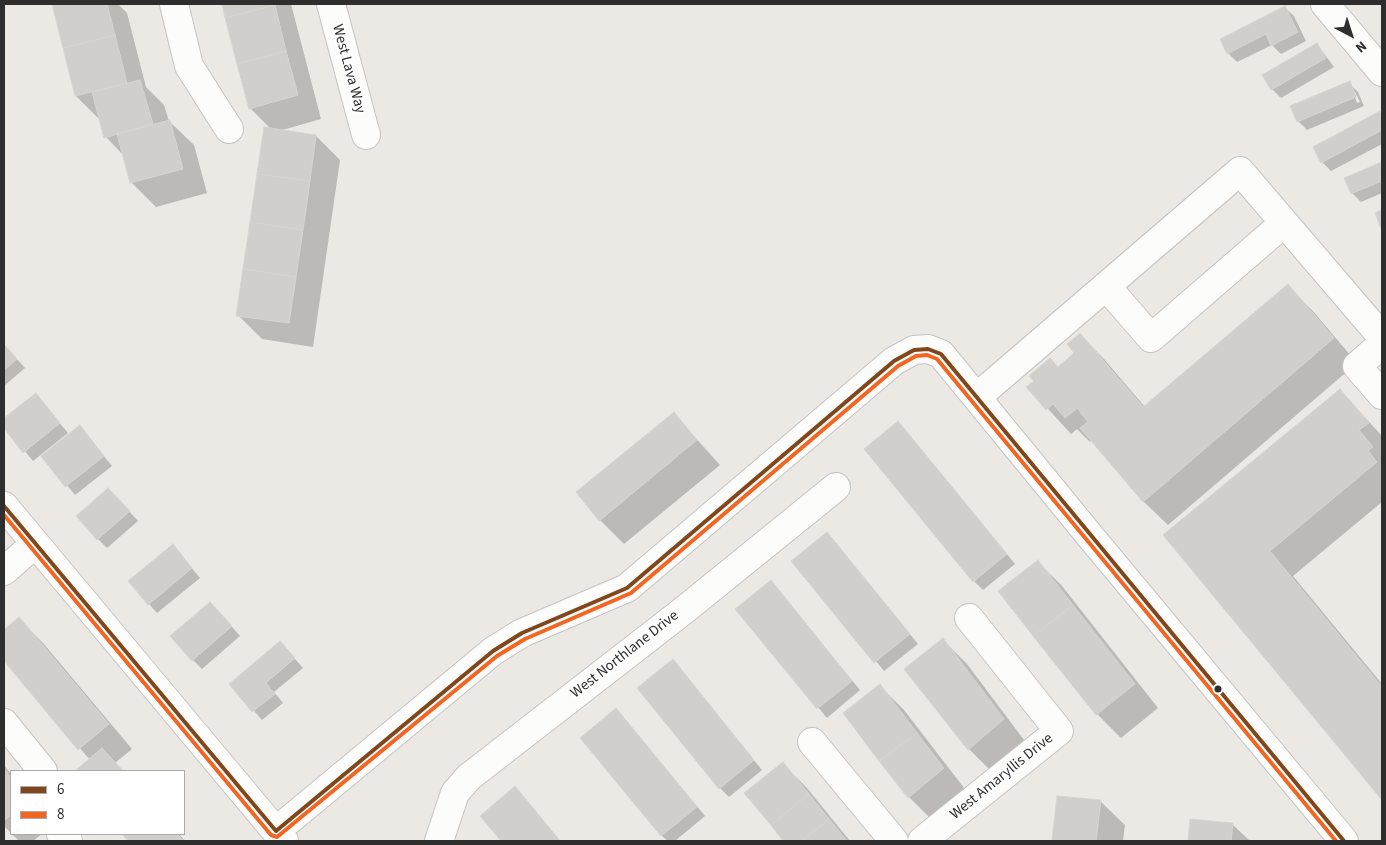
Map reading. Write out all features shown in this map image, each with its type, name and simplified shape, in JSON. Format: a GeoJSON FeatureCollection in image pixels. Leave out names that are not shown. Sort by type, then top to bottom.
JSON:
{"type":"FeatureCollection","features":[{"type":"Feature","properties":{"kind":"street"},"geometry":{"type":"LineString","coordinates":[[174,4],[189,66],[229,129]]}},
{"type":"Feature","properties":{"kind":"street","name":"West Lava Way"},"geometry":{"type":"LineString","coordinates":[[331,4],[366,135]]}},
{"type":"Feature","properties":{"kind":"street"},"geometry":{"type":"LineString","coordinates":[[1325,4],[1382,72]]}},
{"type":"Feature","properties":{"kind":"street"},"geometry":{"type":"LineString","coordinates":[[976,397],[1240,171],[1382,337]]}},
{"type":"Feature","properties":{"kind":"street"},"geometry":{"type":"LineString","coordinates":[[1106,286],[1151,338],[1284,223]]}},
{"type":"Feature","properties":{"kind":"street"},"geometry":{"type":"LineString","coordinates":[[1382,344],[1357,366],[1382,395]]}},
{"type":"Feature","properties":{"kind":"street"},"geometry":{"type":"LineString","coordinates":[[4,506],[280,836],[493,652],[522,633],[627,588],[894,361],[914,350],[928,349],[940,354],[1344,841]]}},
{"type":"Feature","properties":{"kind":"street","name":"West Northlane Drive"},"geometry":{"type":"LineString","coordinates":[[439,841],[455,793],[469,776],[683,611],[836,487]]}},
{"type":"Feature","properties":{"kind":"street"},"geometry":{"type":"LineString","coordinates":[[4,571],[35,544]]}},
{"type":"Feature","properties":{"kind":"street","name":"West Amaryllis Drive"},"geometry":{"type":"LineString","coordinates":[[922,841],[1059,731],[969,618]]}},
{"type":"Feature","properties":{"kind":"street"},"geometry":{"type":"LineString","coordinates":[[4,723],[43,770]]}},
{"type":"Feature","properties":{"kind":"street"},"geometry":{"type":"LineString","coordinates":[[812,742],[894,841]]}},
{"type":"Feature","properties":{"kind":"building"},"geometry":{"type":"Polygon","coordinates":[[[52,4],[107,4],[115,35],[63,48],[52,4]]]}},
{"type":"Feature","properties":{"kind":"building"},"geometry":{"type":"Polygon","coordinates":[[[222,4],[274,4],[275,5],[225,18],[222,4]]]}},
{"type":"Feature","properties":{"kind":"building"},"geometry":{"type":"Polygon","coordinates":[[[275,5],[286,51],[237,64],[225,18],[275,5]]]}},
{"type":"Feature","properties":{"kind":"building"},"geometry":{"type":"Polygon","coordinates":[[[1285,6],[1298,32],[1271,46],[1266,34],[1227,54],[1220,39],[1285,6]]]}},
{"type":"Feature","properties":{"kind":"building"},"geometry":{"type":"Polygon","coordinates":[[[115,35],[127,83],[75,96],[63,48],[115,35]]]}},
{"type":"Feature","properties":{"kind":"building"},"geometry":{"type":"Polygon","coordinates":[[[1317,43],[1326,58],[1271,90],[1262,75],[1317,43]]]}},
{"type":"Feature","properties":{"kind":"building"},"geometry":{"type":"Polygon","coordinates":[[[286,51],[298,95],[249,109],[237,64],[286,51]]]}},
{"type":"Feature","properties":{"kind":"building"},"geometry":{"type":"Polygon","coordinates":[[[140,80],[153,124],[104,138],[92,92],[140,80]]]}},
{"type":"Feature","properties":{"kind":"building"},"geometry":{"type":"Polygon","coordinates":[[[1350,81],[1356,97],[1297,122],[1290,106],[1350,81]]]}},
{"type":"Feature","properties":{"kind":"building"},"geometry":{"type":"Polygon","coordinates":[[[1380,111],[1382,130],[1321,163],[1313,147],[1380,111]]]}},
{"type":"Feature","properties":{"kind":"building"},"geometry":{"type":"Polygon","coordinates":[[[170,120],[183,169],[130,183],[117,134],[170,120]]]}},
{"type":"Feature","properties":{"kind":"building"},"geometry":{"type":"Polygon","coordinates":[[[264,127],[316,135],[310,181],[257,174],[264,127]]]}},
{"type":"Feature","properties":{"kind":"building"},"geometry":{"type":"Polygon","coordinates":[[[1382,162],[1382,181],[1351,194],[1344,178],[1382,162]]]}},
{"type":"Feature","properties":{"kind":"building"},"geometry":{"type":"Polygon","coordinates":[[[257,174],[310,181],[303,230],[250,222],[257,174]]]}},
{"type":"Feature","properties":{"kind":"building"},"geometry":{"type":"Polygon","coordinates":[[[1382,210],[1382,229],[1381,229],[1375,213],[1382,210]]]}},
{"type":"Feature","properties":{"kind":"building"},"geometry":{"type":"Polygon","coordinates":[[[250,222],[303,230],[296,277],[243,269],[250,222]]]}},
{"type":"Feature","properties":{"kind":"building"},"geometry":{"type":"Polygon","coordinates":[[[243,269],[296,277],[289,323],[236,316],[243,269]]]}},
{"type":"Feature","properties":{"kind":"building"},"geometry":{"type":"Polygon","coordinates":[[[1288,284],[1334,338],[1143,502],[1080,428],[1088,422],[1077,408],[1065,418],[1053,404],[1046,410],[1026,387],[1034,381],[1029,376],[1050,358],[1058,367],[1074,353],[1067,344],[1080,333],[1143,407],[1288,284]]]}},
{"type":"Feature","properties":{"kind":"building"},"geometry":{"type":"Polygon","coordinates":[[[4,344],[17,359],[4,370],[4,344]]]}},
{"type":"Feature","properties":{"kind":"building"},"geometry":{"type":"Polygon","coordinates":[[[1340,389],[1369,423],[1359,430],[1373,447],[1368,451],[1377,462],[1270,551],[1382,687],[1382,800],[1163,535],[1340,389]]]}},
{"type":"Feature","properties":{"kind":"building"},"geometry":{"type":"Polygon","coordinates":[[[36,393],[60,423],[23,453],[4,428],[4,418],[36,393]]]}},
{"type":"Feature","properties":{"kind":"building"},"geometry":{"type":"Polygon","coordinates":[[[674,412],[697,440],[599,521],[576,492],[674,412]]]}},
{"type":"Feature","properties":{"kind":"building"},"geometry":{"type":"Polygon","coordinates":[[[898,421],[1007,554],[973,582],[864,449],[898,421]]]}},
{"type":"Feature","properties":{"kind":"building"},"geometry":{"type":"Polygon","coordinates":[[[80,425],[104,456],[65,487],[41,456],[80,425]]]}},
{"type":"Feature","properties":{"kind":"building"},"geometry":{"type":"Polygon","coordinates":[[[108,488],[130,511],[97,540],[76,516],[108,488]]]}},
{"type":"Feature","properties":{"kind":"building"},"geometry":{"type":"Polygon","coordinates":[[[827,532],[910,634],[874,663],[791,561],[827,532]]]}},
{"type":"Feature","properties":{"kind":"building"},"geometry":{"type":"Polygon","coordinates":[[[173,544],[192,568],[148,605],[128,581],[173,544]]]}},
{"type":"Feature","properties":{"kind":"building"},"geometry":{"type":"Polygon","coordinates":[[[1038,560],[1073,605],[1033,636],[998,591],[1038,560]]]}},
{"type":"Feature","properties":{"kind":"building"},"geometry":{"type":"Polygon","coordinates":[[[771,580],[852,681],[817,709],[735,609],[771,580]]]}},
{"type":"Feature","properties":{"kind":"building"},"geometry":{"type":"Polygon","coordinates":[[[210,602],[232,626],[192,661],[170,636],[210,602]]]}},
{"type":"Feature","properties":{"kind":"building"},"geometry":{"type":"Polygon","coordinates":[[[1073,605],[1135,684],[1096,715],[1033,636],[1073,605]]]}},
{"type":"Feature","properties":{"kind":"building"},"geometry":{"type":"Polygon","coordinates":[[[19,617],[109,724],[78,750],[4,661],[4,630],[19,617]]]}},
{"type":"Feature","properties":{"kind":"building"},"geometry":{"type":"Polygon","coordinates":[[[943,638],[1004,719],[968,750],[904,669],[943,638]]]}},
{"type":"Feature","properties":{"kind":"building"},"geometry":{"type":"Polygon","coordinates":[[[280,641],[295,658],[266,683],[275,694],[252,712],[229,684],[280,641]]]}},
{"type":"Feature","properties":{"kind":"building"},"geometry":{"type":"Polygon","coordinates":[[[673,659],[754,760],[719,789],[637,688],[673,659]]]}},
{"type":"Feature","properties":{"kind":"building"},"geometry":{"type":"Polygon","coordinates":[[[880,684],[917,733],[879,761],[843,713],[880,684]]]}},
{"type":"Feature","properties":{"kind":"building"},"geometry":{"type":"Polygon","coordinates":[[[616,708],[697,807],[661,836],[580,738],[616,708]]]}},
{"type":"Feature","properties":{"kind":"building"},"geometry":{"type":"Polygon","coordinates":[[[917,733],[944,768],[908,798],[879,761],[917,733]]]}},
{"type":"Feature","properties":{"kind":"building"},"geometry":{"type":"Polygon","coordinates":[[[102,748],[122,770],[76,770],[102,748]]]}},
{"type":"Feature","properties":{"kind":"building"},"geometry":{"type":"Polygon","coordinates":[[[783,762],[809,794],[771,825],[744,793],[783,762]]]}},
{"type":"Feature","properties":{"kind":"building"},"geometry":{"type":"Polygon","coordinates":[[[4,769],[10,777],[10,816],[4,821],[4,769]]]}},
{"type":"Feature","properties":{"kind":"building"},"geometry":{"type":"Polygon","coordinates":[[[515,786],[560,841],[501,841],[480,816],[515,786]]]}},
{"type":"Feature","properties":{"kind":"building"},"geometry":{"type":"Polygon","coordinates":[[[809,794],[829,819],[802,841],[783,841],[771,825],[809,794]]]}},
{"type":"Feature","properties":{"kind":"building"},"geometry":{"type":"Polygon","coordinates":[[[1057,796],[1101,800],[1096,841],[1052,841],[1057,796]]]}},
{"type":"Feature","properties":{"kind":"building"},"geometry":{"type":"Polygon","coordinates":[[[829,819],[847,841],[802,841],[829,819]]]}},
{"type":"Feature","properties":{"kind":"building"},"geometry":{"type":"Polygon","coordinates":[[[1190,819],[1233,823],[1231,841],[1188,841],[1190,819]]]}},
{"type":"Feature","properties":{"kind":"building"},"geometry":{"type":"Polygon","coordinates":[[[123,835],[178,835],[184,841],[128,841],[123,835]]]}},
{"type":"Feature","properties":{"kind":"transit line","name":"6"},"geometry":{"type":"LineString","coordinates":[[4,506],[276,831],[493,651],[522,633],[627,588],[894,361],[914,350],[928,349],[941,354],[1344,841]]}},
{"type":"Feature","properties":{"kind":"transit line","name":"8"},"geometry":{"type":"LineString","coordinates":[[4,515],[271,835],[277,837],[497,656],[525,639],[631,593],[898,366],[916,356],[927,355],[937,359],[1336,841]]}}]}
